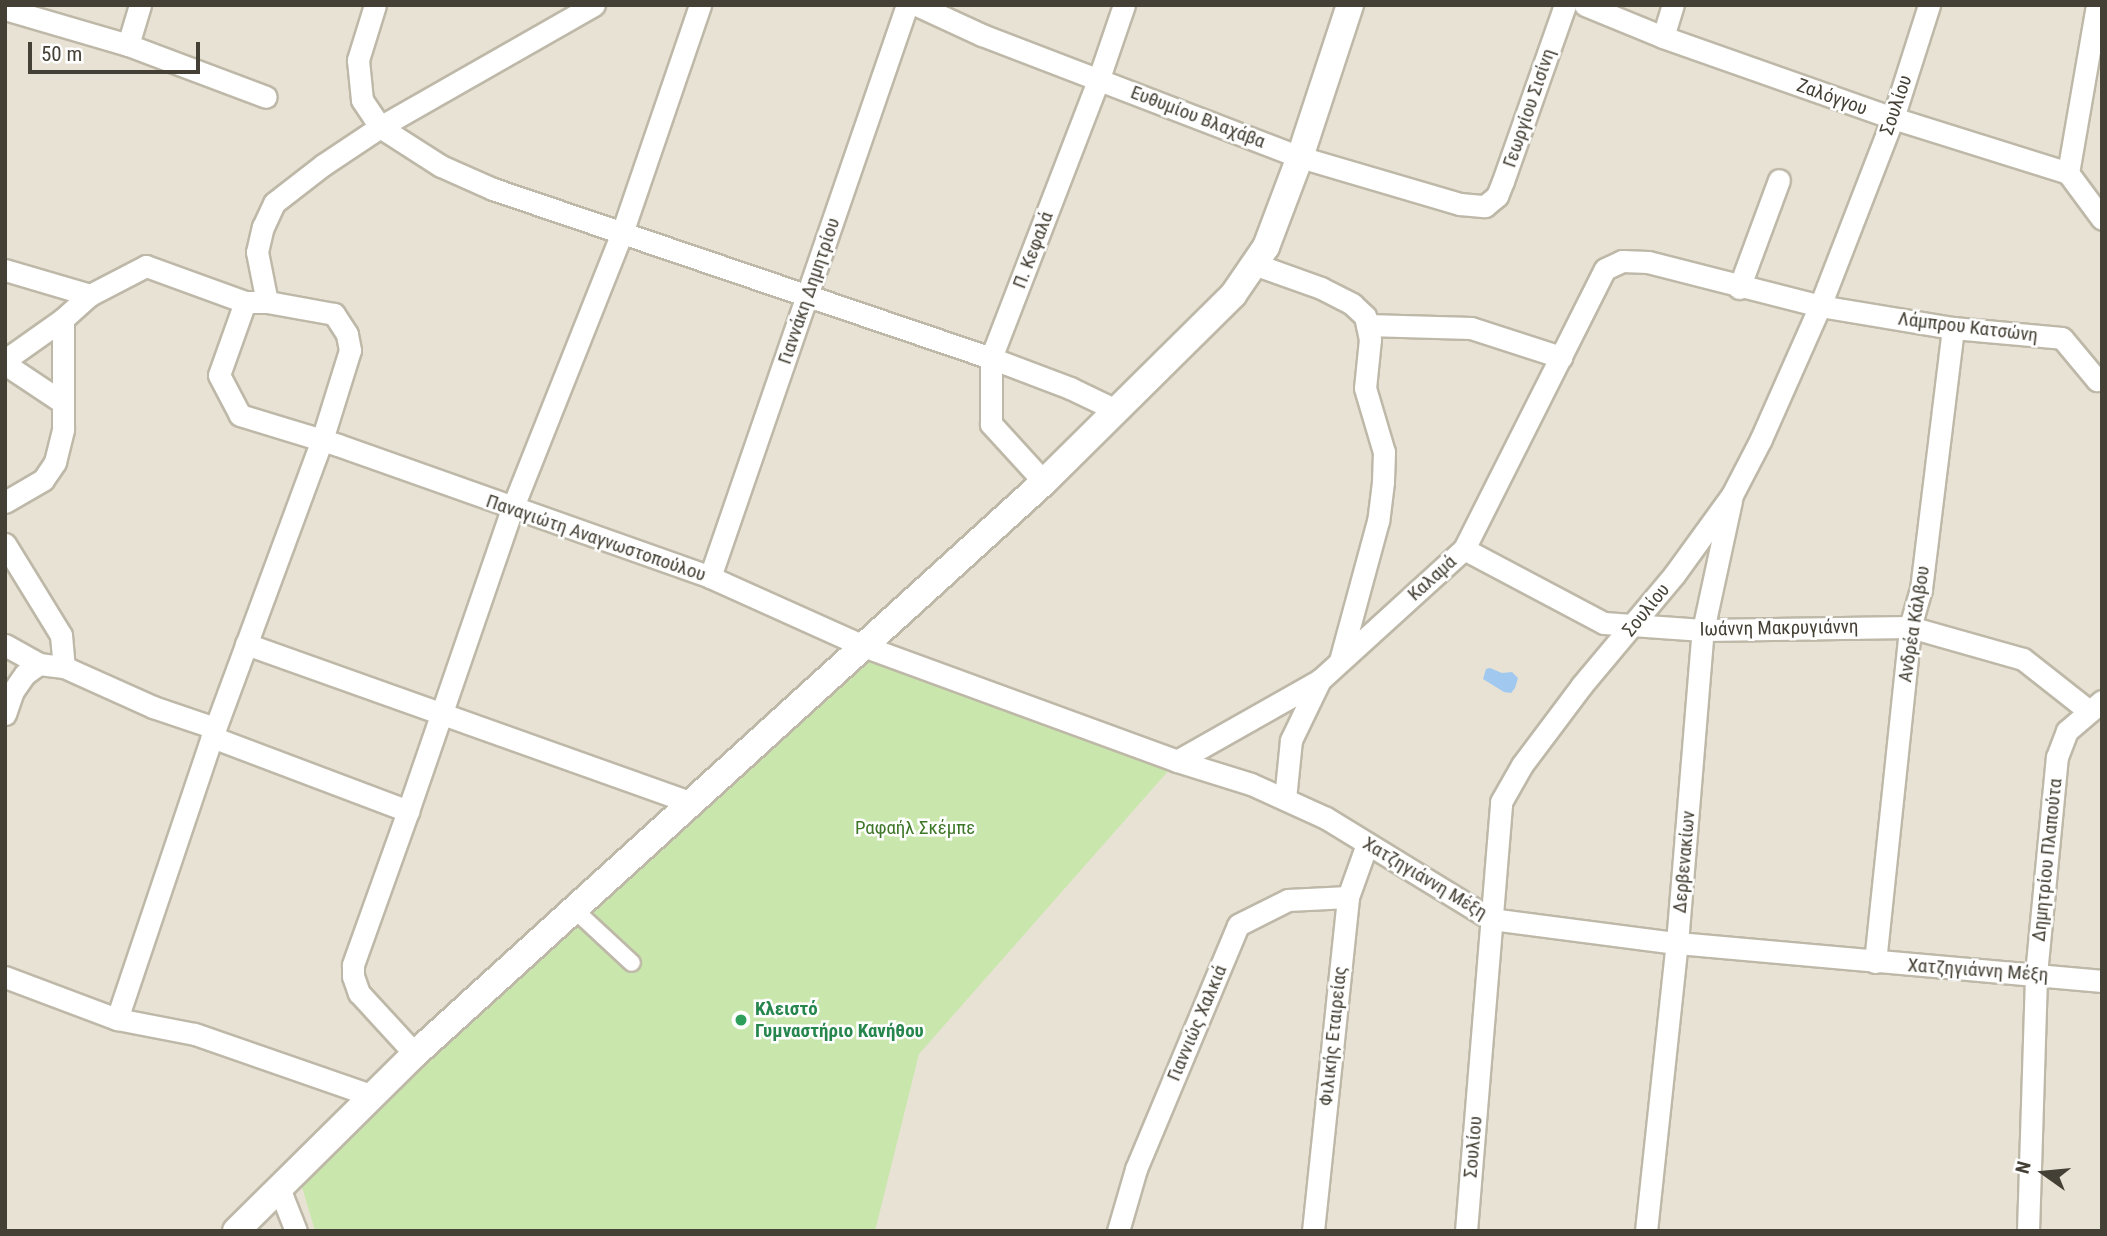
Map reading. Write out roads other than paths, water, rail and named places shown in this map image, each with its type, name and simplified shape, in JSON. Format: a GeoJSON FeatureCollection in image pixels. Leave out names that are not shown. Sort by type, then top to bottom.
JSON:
{"type":"FeatureCollection","features":[{"type":"Feature","properties":{"kind":"street"},"geometry":{"type":"LineString","coordinates":[[128,45],[140,5]]}},
{"type":"Feature","properties":{"kind":"street"},"geometry":{"type":"LineString","coordinates":[[375,5],[358,60],[362,100],[380,127],[440,166],[493,189],[990,358],[1070,388],[1118,411]]}},
{"type":"Feature","properties":{"kind":"street"},"geometry":{"type":"LineString","coordinates":[[267,302],[257,252],[263,227],[274,203],[323,164],[380,127],[594,5]]}},
{"type":"Feature","properties":{"kind":"street"},"geometry":{"type":"LineString","coordinates":[[415,1054],[359,993],[353,976],[354,965],[512,509],[622,233],[700,5]]}},
{"type":"Feature","properties":{"kind":"street","name":"Γιαννάκη Δημητρίου"},"geometry":{"type":"LineString","coordinates":[[710,577],[907,5]]}},
{"type":"Feature","properties":{"kind":"street","name":"Ευθυμίου Βλαχάβα"},"geometry":{"type":"LineString","coordinates":[[918,5],[982,36],[1099,78],[1300,157],[1460,204],[1485,206]]}},
{"type":"Feature","properties":{"kind":"street","name":"Π. Κεφαλά"},"geometry":{"type":"LineString","coordinates":[[1044,482],[991,424],[990,358],[1099,78],[1124,5]]}},
{"type":"Feature","properties":{"kind":"street"},"geometry":{"type":"LineString","coordinates":[[236,1231],[415,1054],[576,911],[690,802],[866,647],[1044,482],[1233,295],[1266,247],[1300,157],[1350,5]]}},
{"type":"Feature","properties":{"kind":"street","name":"Γεωργίου Σισίνη"},"geometry":{"type":"LineString","coordinates":[[1485,206],[1497,196],[1503,181],[1565,5]]}},
{"type":"Feature","properties":{"kind":"street","name":"Ζαλόγγου"},"geometry":{"type":"LineString","coordinates":[[1586,5],[1663,37],[1893,118],[2068,173]]}},
{"type":"Feature","properties":{"kind":"street"},"geometry":{"type":"LineString","coordinates":[[1663,37],[1673,5]]}},
{"type":"Feature","properties":{"kind":"street","name":"Σουλίου"},"geometry":{"type":"LineString","coordinates":[[1466,1231],[1501,802],[1522,765],[1582,685],[1634,625],[1732,495],[1762,439],[1820,306],[1893,118],[1928,5]]}},
{"type":"Feature","properties":{"kind":"street"},"geometry":{"type":"LineString","coordinates":[[2098,5],[2068,173],[2102,219]]}},
{"type":"Feature","properties":{"kind":"street"},"geometry":{"type":"LineString","coordinates":[[5,9],[128,45],[266,97]]}},
{"type":"Feature","properties":{"kind":"street"},"geometry":{"type":"LineString","coordinates":[[1739,288],[1779,180]]}},
{"type":"Feature","properties":{"kind":"street","name":"Λάμπρου Κατσώνη"},"geometry":{"type":"LineString","coordinates":[[1605,269],[1622,261],[1648,262],[1739,288],[1820,306],[1953,328],[2062,338],[2099,379]]}},
{"type":"Feature","properties":{"kind":"street"},"geometry":{"type":"LineString","coordinates":[[1254,264],[1321,288],[1352,304],[1366,316],[1370,339],[1365,388],[1384,452],[1383,482],[1378,521],[1340,661]]}},
{"type":"Feature","properties":{"kind":"street"},"geometry":{"type":"LineString","coordinates":[[62,402],[5,362],[63,319],[90,295],[146,266],[245,302],[267,302],[334,314],[347,334],[350,350],[322,440],[214,732],[117,1018]]}},
{"type":"Feature","properties":{"kind":"street","name":"Καλαμά"},"geometry":{"type":"LineString","coordinates":[[1177,761],[1320,680],[1464,549],[1605,269]]}},
{"type":"Feature","properties":{"kind":"street"},"geometry":{"type":"LineString","coordinates":[[5,270],[90,295]]}},
{"type":"Feature","properties":{"kind":"street"},"geometry":{"type":"LineString","coordinates":[[245,302],[219,375],[240,415],[322,440]]}},
{"type":"Feature","properties":{"kind":"street"},"geometry":{"type":"LineString","coordinates":[[5,502],[43,480],[55,462],[63,429],[63,319]]}},
{"type":"Feature","properties":{"kind":"street"},"geometry":{"type":"LineString","coordinates":[[1367,325],[1471,327],[1561,357]]}},
{"type":"Feature","properties":{"kind":"street","name":"Ανδρέα Κάλβου"},"geometry":{"type":"LineString","coordinates":[[1875,962],[1910,627],[1921,589],[1953,328]]}},
{"type":"Feature","properties":{"kind":"street","name":"Παναγιώτη Αναγνωστοπούλου"},"geometry":{"type":"LineString","coordinates":[[322,440],[710,577],[866,647]]}},
{"type":"Feature","properties":{"kind":"street","name":"Δερβενακίων"},"geometry":{"type":"LineString","coordinates":[[1646,1231],[1677,943],[1703,630],[1721,558],[1732,495]]}},
{"type":"Feature","properties":{"kind":"street"},"geometry":{"type":"LineString","coordinates":[[5,544],[61,635],[64,667]]}},
{"type":"Feature","properties":{"kind":"street","name":"Ιωάννη Μακρυγιάννη"},"geometry":{"type":"LineString","coordinates":[[1464,549],[1604,622],[1703,630],[1910,627],[2023,659],[2095,706]]}},
{"type":"Feature","properties":{"kind":"street"},"geometry":{"type":"LineString","coordinates":[[246,644],[690,802]]}},
{"type":"Feature","properties":{"kind":"street"},"geometry":{"type":"LineString","coordinates":[[5,645],[39,664],[64,667],[152,707],[408,811]]}},
{"type":"Feature","properties":{"kind":"street","name":"Χατζηγιάννη Μέξη"},"geometry":{"type":"LineString","coordinates":[[866,647],[1177,761],[1251,784],[1326,818],[1491,919],[1677,943],[2102,981]]}},
{"type":"Feature","properties":{"kind":"street"},"geometry":{"type":"LineString","coordinates":[[5,714],[13,691],[25,674],[39,664]]}},
{"type":"Feature","properties":{"kind":"street"},"geometry":{"type":"LineString","coordinates":[[1285,799],[1291,740],[1320,680]]}},
{"type":"Feature","properties":{"kind":"street","name":"Δημητρίου Πλαπούτα"},"geometry":{"type":"LineString","coordinates":[[2028,1231],[2036,974],[2057,757],[2067,732],[2095,706]]}},
{"type":"Feature","properties":{"kind":"street","name":"Φιλικής Εταιρείας"},"geometry":{"type":"LineString","coordinates":[[1313,1231],[1348,897],[1367,844]]}},
{"type":"Feature","properties":{"kind":"street","name":"Γιαννιώς Χαλκιά"},"geometry":{"type":"LineString","coordinates":[[1118,1231],[1136,1169],[1238,925],[1288,900],[1348,897]]}},
{"type":"Feature","properties":{"kind":"street"},"geometry":{"type":"LineString","coordinates":[[576,911],[632,963]]}},
{"type":"Feature","properties":{"kind":"street"},"geometry":{"type":"LineString","coordinates":[[5,977],[117,1018],[195,1034],[373,1096]]}},
{"type":"Feature","properties":{"kind":"street"},"geometry":{"type":"LineString","coordinates":[[279,1188],[296,1231]]}},
{"type":"Feature","properties":{"kind":"water"},"geometry":{"type":"Polygon","coordinates":[[[1486,669],[1502,673],[1512,672],[1518,678],[1511,693],[1504,692],[1483,679],[1486,669]]]}},
{"type":"Feature","properties":{"kind":"place","name":"Κλειστό Γυμναστήριο Κανήθου"},"geometry":{"type":"Point","coordinates":[741,1020]}},
{"type":"Feature","properties":{"kind":"park label","name":"Ραφαήλ Σκέμπε"},"geometry":{"type":"Point","coordinates":[915,828]}}]}
